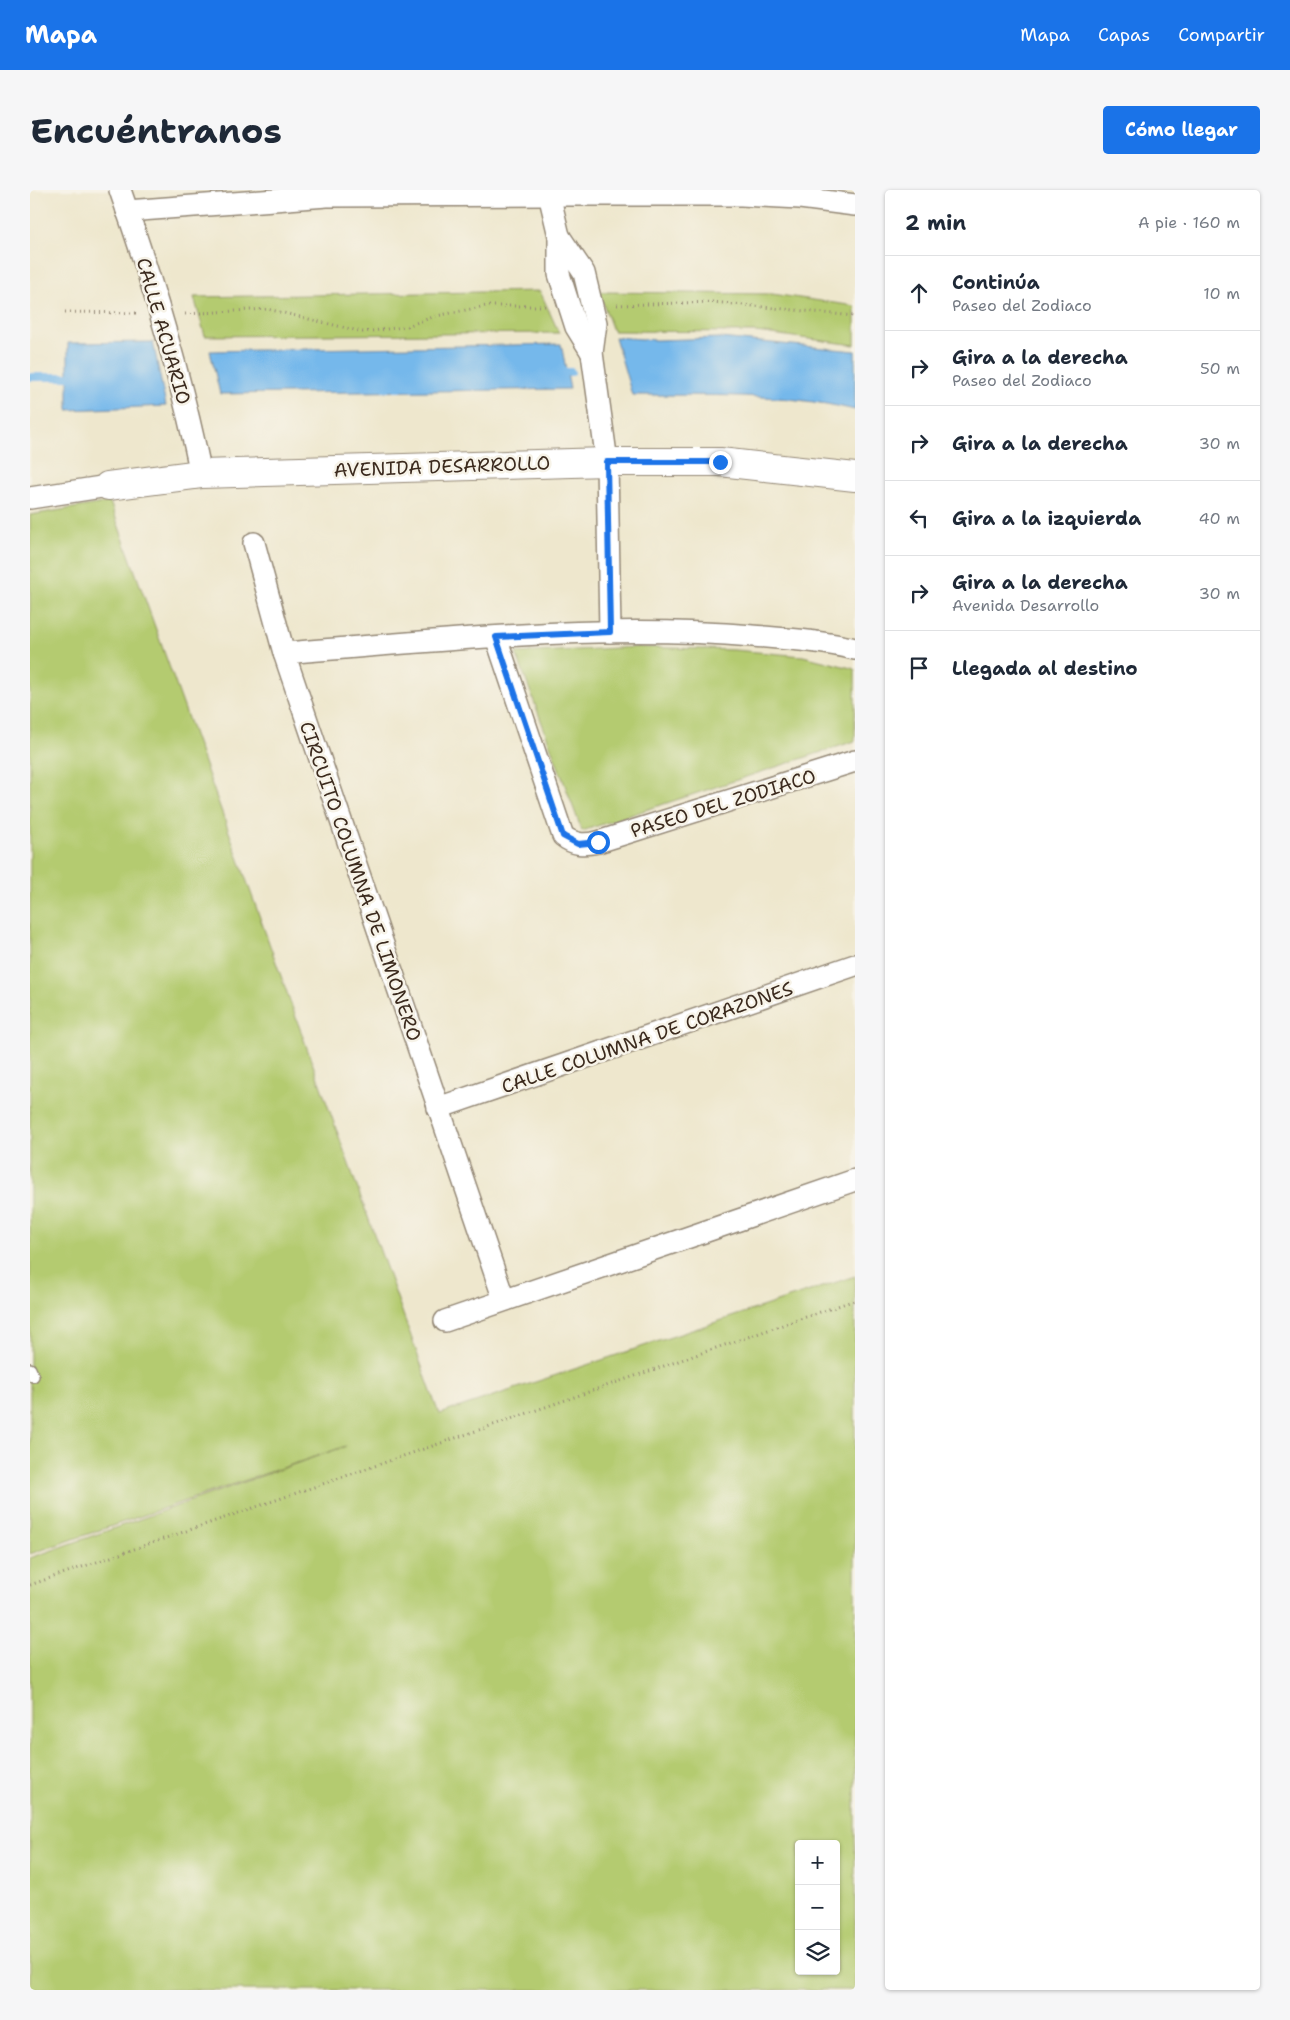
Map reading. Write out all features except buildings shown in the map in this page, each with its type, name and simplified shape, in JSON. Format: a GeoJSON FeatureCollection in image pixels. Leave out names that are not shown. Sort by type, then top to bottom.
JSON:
{"type":"FeatureCollection","features":[{"type":"Feature","properties":{"kind":"street","name":"CALLE ACUARIO"},"geometry":{"type":"LineString","coordinates":[[120,190],[162,313],[186,403],[202,474]]}},
{"type":"Feature","properties":{"kind":"street"},"geometry":{"type":"LineString","coordinates":[[549,192],[559,236],[559,274],[576,327],[592,353]]}},
{"type":"Feature","properties":{"kind":"street"},"geometry":{"type":"LineString","coordinates":[[127,211],[326,193],[742,192],[855,205]]}},
{"type":"Feature","properties":{"kind":"street"},"geometry":{"type":"LineString","coordinates":[[559,236],[584,273],[596,323],[592,353],[607,462],[610,632]]}},
{"type":"Feature","properties":{"kind":"street","name":"AVENIDA DESARROLLO"},"geometry":{"type":"LineString","coordinates":[[30,498],[202,474],[607,462],[720,462],[855,477]]}},
{"type":"Feature","properties":{"kind":"street","name":"CIRCUITO COLUMNA DE LIMONERO"},"geometry":{"type":"LineString","coordinates":[[254,543],[284,653],[504,1300]]}},
{"type":"Feature","properties":{"kind":"street"},"geometry":{"type":"LineString","coordinates":[[284,653],[496,637],[610,632],[700,632],[832,643],[855,649]]}},
{"type":"Feature","properties":{"kind":"street","name":"PASEO DEL ZODIACO"},"geometry":{"type":"LineString","coordinates":[[496,637],[563,836],[569,841],[585,844],[598,842],[855,761]]}},
{"type":"Feature","properties":{"kind":"street","name":"CALLE COLUMNA DE CORAZONES"},"geometry":{"type":"LineString","coordinates":[[438,1108],[855,965]]}},
{"type":"Feature","properties":{"kind":"street"},"geometry":{"type":"LineString","coordinates":[[445,1321],[855,1180]]}},
{"type":"Feature","properties":{"kind":"path"},"geometry":{"type":"LineString","coordinates":[[593,305],[713,302],[855,316]]}},
{"type":"Feature","properties":{"kind":"path"},"geometry":{"type":"LineString","coordinates":[[64,312],[162,313],[267,309],[363,332],[404,327],[436,316],[486,306],[569,306]]}},
{"type":"Feature","properties":{"kind":"path"},"geometry":{"type":"LineString","coordinates":[[30,1585],[855,1300]]}},
{"type":"Feature","properties":{"kind":"green space"},"geometry":{"type":"Polygon","coordinates":[[[540,291],[559,333],[205,336],[194,297],[540,291]]]}},
{"type":"Feature","properties":{"kind":"green space"},"geometry":{"type":"Polygon","coordinates":[[[599,292],[772,294],[855,306],[855,345],[756,332],[613,331],[599,292]]]}},
{"type":"Feature","properties":{"kind":"green space"},"geometry":{"type":"Polygon","coordinates":[[[110,502],[439,1414],[855,1276],[855,1990],[30,1990],[30,1558],[346,1446],[30,1554],[30,515],[110,502]]]}},
{"type":"Feature","properties":{"kind":"green space"},"geometry":{"type":"Polygon","coordinates":[[[638,647],[734,650],[803,656],[855,669],[855,741],[582,831],[516,653],[638,647]]]}},
{"type":"Feature","properties":{"kind":"water"},"geometry":{"type":"Polygon","coordinates":[[[615,337],[656,340],[720,338],[855,351],[855,410],[800,400],[744,396],[632,395],[615,337]]]}},
{"type":"Feature","properties":{"kind":"water"},"geometry":{"type":"Polygon","coordinates":[[[153,342],[166,406],[68,410],[68,343],[153,342]]]}},
{"type":"Feature","properties":{"kind":"water"},"geometry":{"type":"Polygon","coordinates":[[[561,344],[570,389],[220,394],[210,351],[561,344]]]}},
{"type":"Feature","properties":{"kind":"waterway"},"geometry":{"type":"LineString","coordinates":[[557,372],[571,372]]}},
{"type":"Feature","properties":{"kind":"waterway"},"geometry":{"type":"LineString","coordinates":[[30,377],[78,377]]}},
{"type":"Feature","properties":{"kind":"route"},"geometry":{"type":"LineString","coordinates":[[598,842],[578,844],[569,841],[563,836],[496,637],[610,632],[607,462],[720,462]]}}]}
